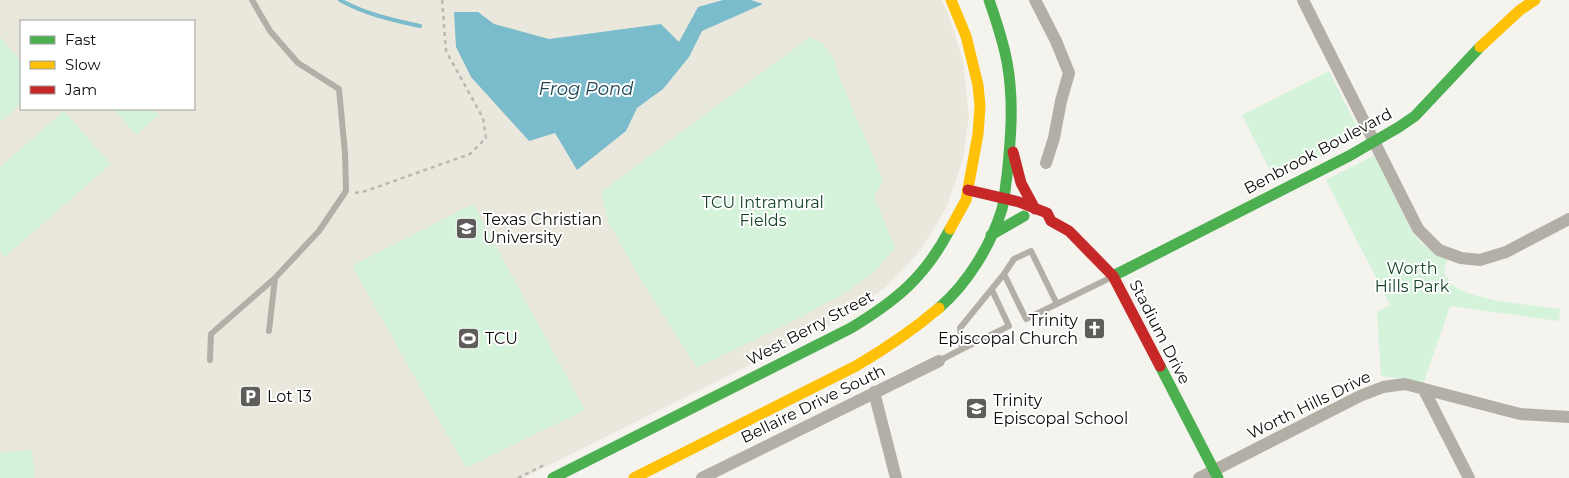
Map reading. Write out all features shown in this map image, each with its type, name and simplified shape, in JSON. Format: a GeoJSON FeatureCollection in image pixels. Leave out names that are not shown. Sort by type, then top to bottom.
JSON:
{"type":"FeatureCollection","features":[{"type":"Feature","properties":{"kind":"main road","name":"West Berry Street"},"geometry":{"type":"LineString","coordinates":[[553,478],[851,328],[879,311],[904,292],[923,272],[939,250],[967,195],[978,134],[980,106],[978,86],[966,36],[951,0]]}},
{"type":"Feature","properties":{"kind":"main road"},"geometry":{"type":"LineString","coordinates":[[634,478],[836,376],[896,343],[919,327],[945,302],[966,276],[981,254],[1002,210],[1011,144],[1013,116],[1009,68],[989,0]]}},
{"type":"Feature","properties":{"kind":"main road","name":"Benbrook Boulevard"},"geometry":{"type":"LineString","coordinates":[[1113,276],[1374,143],[1415,116],[1518,5],[1535,0]]}},
{"type":"Feature","properties":{"kind":"main road"},"geometry":{"type":"LineString","coordinates":[[1011,144],[1021,183],[1035,208]]}},
{"type":"Feature","properties":{"kind":"main road","name":"Stadium Drive"},"geometry":{"type":"LineString","coordinates":[[967,195],[1003,198],[1047,213],[1051,221],[1069,231],[1113,276],[1216,474]]}},
{"type":"Feature","properties":{"kind":"main road","name":"Stadium Drive"},"geometry":{"type":"LineString","coordinates":[[967,195],[1002,210],[1042,222],[1051,221]]}},
{"type":"Feature","properties":{"kind":"main road"},"geometry":{"type":"LineString","coordinates":[[991,235],[1024,216]]}},
{"type":"Feature","properties":{"kind":"street"},"geometry":{"type":"LineString","coordinates":[[1035,0],[1056,41],[1069,73],[1054,138],[1046,163]]}},
{"type":"Feature","properties":{"kind":"street"},"geometry":{"type":"LineString","coordinates":[[1302,0],[1418,229],[1439,250],[1461,258],[1480,260],[1506,252],[1569,219]]}},
{"type":"Feature","properties":{"kind":"street","name":"Bellaire Drive South"},"geometry":{"type":"LineString","coordinates":[[702,478],[939,361]]}},
{"type":"Feature","properties":{"kind":"street","name":"Worth Hills Drive"},"geometry":{"type":"LineString","coordinates":[[1199,478],[1216,474],[1360,396],[1383,387],[1405,384],[1520,414],[1569,417]]}},
{"type":"Feature","properties":{"kind":"street"},"geometry":{"type":"LineString","coordinates":[[1424,390],[1469,478]]}},
{"type":"Feature","properties":{"kind":"street"},"geometry":{"type":"LineString","coordinates":[[874,392],[896,478]]}},
{"type":"Feature","properties":{"kind":"lane"},"geometry":{"type":"LineString","coordinates":[[210,360],[212,334],[275,278],[319,230],[346,191],[339,89],[298,63],[270,30],[252,0]]}},
{"type":"Feature","properties":{"kind":"lane"},"geometry":{"type":"LineString","coordinates":[[962,349],[960,328],[992,290],[1014,259],[1031,251],[1058,304]]}},
{"type":"Feature","properties":{"kind":"lane"},"geometry":{"type":"LineString","coordinates":[[1004,274],[1026,318],[1113,276]]}},
{"type":"Feature","properties":{"kind":"lane"},"geometry":{"type":"LineString","coordinates":[[269,331],[275,278]]}},
{"type":"Feature","properties":{"kind":"lane"},"geometry":{"type":"LineString","coordinates":[[939,361],[1009,326],[992,290]]}},
{"type":"Feature","properties":{"kind":"path"},"geometry":{"type":"LineString","coordinates":[[344,195],[366,191],[470,154],[486,138],[483,118],[446,51],[442,0]]}},
{"type":"Feature","properties":{"kind":"path"},"geometry":{"type":"LineString","coordinates":[[518,478],[552,461]]}},
{"type":"Feature","properties":{"kind":"shaded area","name":"Texas Christian University"},"geometry":{"type":"Polygon","coordinates":[[[0,0],[942,0],[963,60],[969,116],[963,159],[947,206],[921,250],[886,287],[832,324],[523,478],[0,478],[0,0]]]}},
{"type":"Feature","properties":{"kind":"green space"},"geometry":{"type":"Polygon","coordinates":[[[0,37],[20,60],[20,104],[0,122],[0,37]]]}},
{"type":"Feature","properties":{"kind":"green space","name":"TCU Intramural Fields"},"geometry":{"type":"Polygon","coordinates":[[[810,37],[823,44],[833,57],[839,77],[883,180],[874,197],[895,248],[874,272],[843,294],[801,317],[697,368],[636,272],[608,221],[601,192],[810,37]]]}},
{"type":"Feature","properties":{"kind":"green space"},"geometry":{"type":"Polygon","coordinates":[[[1329,71],[1362,136],[1275,180],[1242,115],[1329,71]]]}},
{"type":"Feature","properties":{"kind":"green space"},"geometry":{"type":"Polygon","coordinates":[[[114,110],[154,110],[159,115],[136,135],[114,110]]]}},
{"type":"Feature","properties":{"kind":"green space"},"geometry":{"type":"Polygon","coordinates":[[[64,111],[111,164],[5,257],[0,251],[0,167],[64,111]]]}},
{"type":"Feature","properties":{"kind":"green space","name":"Worth Hills Park"},"geometry":{"type":"Polygon","coordinates":[[[1375,155],[1413,234],[1423,245],[1447,259],[1444,273],[1451,283],[1459,289],[1486,298],[1560,309],[1559,321],[1450,306],[1423,385],[1381,376],[1377,312],[1390,305],[1326,180],[1375,155]]]}},
{"type":"Feature","properties":{"kind":"green space","name":"TCU"},"geometry":{"type":"Polygon","coordinates":[[[473,204],[585,410],[466,468],[352,266],[473,204]]]}},
{"type":"Feature","properties":{"kind":"green space"},"geometry":{"type":"Polygon","coordinates":[[[32,450],[35,478],[0,478],[0,453],[32,450]]]}},
{"type":"Feature","properties":{"kind":"water","name":"Frog Pond"},"geometry":{"type":"Polygon","coordinates":[[[723,0],[751,0],[763,4],[702,31],[689,57],[663,89],[637,108],[626,131],[577,170],[555,133],[529,141],[471,77],[456,47],[454,12],[478,12],[494,24],[549,39],[661,24],[679,42],[698,7],[723,0]]]}},
{"type":"Feature","properties":{"kind":"waterway"},"geometry":{"type":"LineString","coordinates":[[340,0],[369,13],[420,26]]}},
{"type":"Feature","properties":{"kind":"traffic: fast"},"geometry":{"type":"LineString","coordinates":[[939,308],[960,287],[985,250],[1004,201],[1011,133],[1011,90],[1005,54],[989,0]]}},
{"type":"Feature","properties":{"kind":"traffic: fast"},"geometry":{"type":"LineString","coordinates":[[1113,276],[1349,156],[1399,127],[1415,116],[1480,47]]}},
{"type":"Feature","properties":{"kind":"traffic: fast"},"geometry":{"type":"LineString","coordinates":[[991,235],[1024,216]]}},
{"type":"Feature","properties":{"kind":"traffic: fast"},"geometry":{"type":"LineString","coordinates":[[553,478],[851,328],[896,297],[908,286],[930,261],[950,229]]}},
{"type":"Feature","properties":{"kind":"traffic: fast"},"geometry":{"type":"LineString","coordinates":[[1160,366],[1218,478]]}},
{"type":"Feature","properties":{"kind":"traffic: slow"},"geometry":{"type":"LineString","coordinates":[[950,229],[966,200],[978,134],[980,106],[978,85],[966,36],[951,0]]}},
{"type":"Feature","properties":{"kind":"traffic: slow"},"geometry":{"type":"LineString","coordinates":[[1480,47],[1520,10],[1535,0]]}},
{"type":"Feature","properties":{"kind":"traffic: slow"},"geometry":{"type":"LineString","coordinates":[[634,478],[856,366],[899,339],[939,308]]}},
{"type":"Feature","properties":{"kind":"traffic: jam"},"geometry":{"type":"LineString","coordinates":[[1013,152],[1021,183],[1035,209]]}},
{"type":"Feature","properties":{"kind":"traffic: jam"},"geometry":{"type":"LineString","coordinates":[[968,190],[1019,202],[1047,213],[1051,221],[1069,231],[1113,276],[1160,366]]}},
{"type":"Feature","properties":{"kind":"place","name":"Texas Christian University"},"geometry":{"type":"Point","coordinates":[467,228]}},
{"type":"Feature","properties":{"kind":"place","name":"Trinity Episcopal Church"},"geometry":{"type":"Point","coordinates":[1094,329]}},
{"type":"Feature","properties":{"kind":"place","name":"TCU"},"geometry":{"type":"Point","coordinates":[469,338]}},
{"type":"Feature","properties":{"kind":"place","name":"Lot 13"},"geometry":{"type":"Point","coordinates":[251,396]}},
{"type":"Feature","properties":{"kind":"place","name":"Trinity Episcopal School"},"geometry":{"type":"Point","coordinates":[977,409]}}]}
